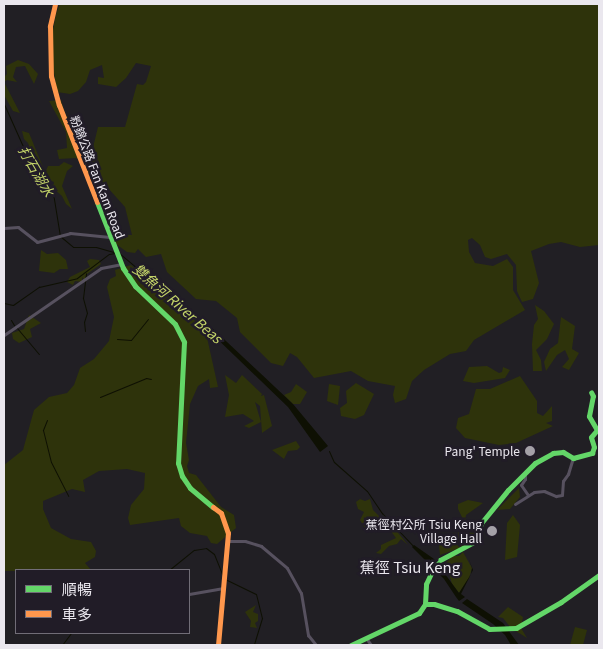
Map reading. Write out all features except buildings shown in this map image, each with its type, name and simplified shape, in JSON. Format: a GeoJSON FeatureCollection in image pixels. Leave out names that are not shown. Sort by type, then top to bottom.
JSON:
{"type":"FeatureCollection","features":[{"type":"Feature","properties":{"kind":"main road","name":"粉錦公路 Fan Kam Road"},"geometry":{"type":"LineString","coordinates":[[55,4],[50,21],[48,45],[53,83],[110,237],[120,262],[135,286],[173,321],[182,335],[185,354],[178,463],[182,476],[190,488],[223,516],[227,527],[228,540],[218,645]]}},
{"type":"Feature","properties":{"kind":"main road"},"geometry":{"type":"LineString","coordinates":[[352,645],[413,617],[422,610],[425,604],[426,584],[432,570],[438,563],[472,543],[482,522],[525,472],[549,454],[566,453],[573,458],[594,450],[592,437],[597,430],[589,416],[593,396],[591,392]]}},
{"type":"Feature","properties":{"kind":"main road"},"geometry":{"type":"LineString","coordinates":[[425,604],[434,604],[457,611],[479,625],[496,630],[516,628],[561,602],[599,575]]}},
{"type":"Feature","properties":{"kind":"street"},"geometry":{"type":"LineString","coordinates":[[4,228],[18,227],[37,242],[64,234],[110,237]]}},
{"type":"Feature","properties":{"kind":"street"},"geometry":{"type":"LineString","coordinates":[[4,336],[101,268],[120,262]]}},
{"type":"Feature","properties":{"kind":"street"},"geometry":{"type":"LineString","coordinates":[[515,504],[528,495],[539,491],[556,496],[562,495],[563,481],[568,474],[573,458]]}},
{"type":"Feature","properties":{"kind":"street"},"geometry":{"type":"LineString","coordinates":[[525,472],[525,479],[521,485],[528,495]]}},
{"type":"Feature","properties":{"kind":"street"},"geometry":{"type":"LineString","coordinates":[[228,540],[246,541],[261,546],[287,568],[301,593],[308,635],[316,645]]}},
{"type":"Feature","properties":{"kind":"street"},"geometry":{"type":"LineString","coordinates":[[190,594],[223,588]]}},
{"type":"Feature","properties":{"kind":"street"},"geometry":{"type":"LineString","coordinates":[[366,638],[371,645]]}},
{"type":"Feature","properties":{"kind":"street"},"geometry":{"type":"LineString","coordinates":[[175,645],[184,645]]}},
{"type":"Feature","properties":{"kind":"green space"},"geometry":{"type":"Polygon","coordinates":[[[60,4],[599,4],[599,245],[580,247],[561,242],[549,244],[531,251],[539,283],[533,299],[522,302],[517,291],[516,265],[507,254],[491,259],[485,257],[480,245],[472,238],[468,240],[469,252],[475,263],[493,266],[507,259],[513,267],[513,290],[525,310],[474,340],[466,351],[450,354],[424,370],[412,381],[406,399],[395,403],[393,395],[395,386],[368,381],[351,371],[314,378],[297,357],[290,353],[283,366],[271,363],[240,332],[237,318],[216,301],[196,299],[167,272],[161,254],[146,257],[138,249],[135,253],[127,252],[116,244],[100,202],[102,199],[110,211],[119,235],[132,235],[125,207],[100,179],[90,183],[84,166],[89,164],[98,127],[125,127],[137,84],[143,85],[146,82],[151,66],[136,63],[126,78],[116,87],[98,84],[98,77],[104,78],[102,65],[90,70],[86,82],[78,91],[70,94],[57,92],[50,46],[56,14],[60,4]]]}},
{"type":"Feature","properties":{"kind":"green space"},"geometry":{"type":"Polygon","coordinates":[[[18,60],[29,64],[38,74],[34,84],[25,66],[16,67],[13,77],[17,82],[7,80],[4,82],[4,77],[7,74],[6,66],[18,60]]]}},
{"type":"Feature","properties":{"kind":"green space"},"geometry":{"type":"Polygon","coordinates":[[[4,82],[20,113],[13,111],[4,95],[4,82]]]}},
{"type":"Feature","properties":{"kind":"green space"},"geometry":{"type":"Polygon","coordinates":[[[61,100],[66,116],[73,120],[82,141],[87,160],[83,162],[76,158],[59,159],[57,150],[67,148],[66,132],[49,101],[61,100]]]}},
{"type":"Feature","properties":{"kind":"green space"},"geometry":{"type":"Polygon","coordinates":[[[22,131],[29,133],[43,167],[42,173],[30,169],[33,158],[22,131]]]}},
{"type":"Feature","properties":{"kind":"green space"},"geometry":{"type":"Polygon","coordinates":[[[64,162],[73,166],[67,171],[62,186],[72,209],[53,188],[54,182],[43,178],[48,166],[59,166],[64,162]]]}},
{"type":"Feature","properties":{"kind":"green space"},"geometry":{"type":"Polygon","coordinates":[[[41,250],[47,254],[58,253],[66,260],[68,269],[60,269],[54,273],[39,271],[41,250]]]}},
{"type":"Feature","properties":{"kind":"green space"},"geometry":{"type":"Polygon","coordinates":[[[90,259],[99,260],[101,264],[87,274],[84,280],[82,277],[82,282],[75,281],[73,285],[67,282],[70,277],[90,267],[87,261],[90,259]]]}},
{"type":"Feature","properties":{"kind":"green space"},"geometry":{"type":"Polygon","coordinates":[[[131,265],[146,279],[144,284],[177,302],[204,324],[218,387],[210,388],[209,379],[198,386],[190,404],[186,443],[189,460],[187,466],[189,473],[196,475],[221,507],[234,515],[236,528],[217,544],[211,543],[207,536],[190,533],[181,526],[179,518],[130,525],[128,518],[131,505],[144,489],[145,473],[127,469],[99,471],[83,480],[85,492],[72,489],[43,501],[43,509],[51,528],[71,539],[91,542],[96,551],[95,557],[85,563],[90,569],[15,569],[15,571],[4,571],[4,465],[23,450],[34,410],[49,397],[67,393],[74,385],[80,368],[94,359],[109,341],[114,317],[107,287],[110,279],[116,276],[115,270],[131,265]]]}},
{"type":"Feature","properties":{"kind":"green space"},"geometry":{"type":"Polygon","coordinates":[[[535,305],[544,311],[554,324],[547,339],[536,350],[541,360],[542,371],[533,371],[532,344],[534,325],[538,319],[535,305]]]}},
{"type":"Feature","properties":{"kind":"green space"},"geometry":{"type":"Polygon","coordinates":[[[29,315],[41,323],[30,329],[32,337],[19,343],[13,339],[12,333],[24,329],[29,315]]]}},
{"type":"Feature","properties":{"kind":"green space"},"geometry":{"type":"Polygon","coordinates":[[[561,317],[575,326],[572,349],[579,353],[569,370],[562,367],[569,359],[565,350],[557,355],[546,371],[544,362],[550,349],[558,343],[561,317]]]}},
{"type":"Feature","properties":{"kind":"green space"},"geometry":{"type":"Polygon","coordinates":[[[487,366],[499,373],[502,372],[503,367],[510,370],[505,378],[474,383],[463,381],[469,367],[487,366]]]}},
{"type":"Feature","properties":{"kind":"green space"},"geometry":{"type":"Polygon","coordinates":[[[225,375],[236,383],[242,375],[262,394],[261,396],[264,395],[272,426],[262,433],[260,406],[255,402],[261,422],[249,428],[244,426],[254,421],[243,414],[225,417],[229,395],[225,375]]]}},
{"type":"Feature","properties":{"kind":"green space"},"geometry":{"type":"Polygon","coordinates":[[[520,376],[537,401],[537,413],[543,416],[552,406],[552,421],[546,423],[553,426],[516,443],[499,445],[465,438],[456,428],[458,418],[469,414],[476,389],[490,389],[520,376]]]}},
{"type":"Feature","properties":{"kind":"green space"},"geometry":{"type":"Polygon","coordinates":[[[356,383],[374,394],[364,415],[355,419],[341,416],[340,408],[347,403],[346,391],[356,383]]]}},
{"type":"Feature","properties":{"kind":"green space"},"geometry":{"type":"Polygon","coordinates":[[[296,384],[307,392],[300,404],[293,404],[284,395],[291,392],[296,384]]]}},
{"type":"Feature","properties":{"kind":"green space"},"geometry":{"type":"Polygon","coordinates":[[[329,384],[340,386],[338,405],[327,401],[329,384]]]}},
{"type":"Feature","properties":{"kind":"green space"},"geometry":{"type":"Polygon","coordinates":[[[296,441],[300,447],[297,450],[288,451],[284,459],[272,450],[296,441]]]}},
{"type":"Feature","properties":{"kind":"green space"},"geometry":{"type":"Polygon","coordinates":[[[519,488],[520,497],[510,509],[497,510],[519,488]]]}},
{"type":"Feature","properties":{"kind":"green space"},"geometry":{"type":"Polygon","coordinates":[[[360,499],[365,501],[370,499],[373,510],[380,517],[373,523],[373,529],[370,531],[365,528],[360,520],[364,512],[358,509],[356,502],[360,499]]]}},
{"type":"Feature","properties":{"kind":"green space"},"geometry":{"type":"Polygon","coordinates":[[[468,500],[483,503],[466,515],[465,523],[458,509],[458,504],[468,500]]]}},
{"type":"Feature","properties":{"kind":"green space"},"geometry":{"type":"Polygon","coordinates":[[[513,515],[520,525],[517,557],[505,560],[507,523],[513,515]]]}},
{"type":"Feature","properties":{"kind":"green space"},"geometry":{"type":"Polygon","coordinates":[[[390,523],[408,545],[401,539],[397,544],[389,546],[381,554],[376,553],[381,549],[381,545],[396,538],[390,530],[390,523]]]}},
{"type":"Feature","properties":{"kind":"green space"},"geometry":{"type":"Polygon","coordinates":[[[454,532],[456,544],[460,548],[440,555],[439,545],[453,545],[454,532]]]}},
{"type":"Feature","properties":{"kind":"green space"},"geometry":{"type":"Polygon","coordinates":[[[458,532],[475,533],[470,542],[463,548],[458,543],[458,532]]]}},
{"type":"Feature","properties":{"kind":"green space"},"geometry":{"type":"Polygon","coordinates":[[[463,552],[472,568],[469,578],[459,593],[452,584],[446,563],[452,556],[459,556],[463,552]]]}},
{"type":"Feature","properties":{"kind":"green space"},"geometry":{"type":"Polygon","coordinates":[[[256,605],[253,612],[258,614],[258,621],[255,623],[257,628],[250,627],[251,621],[245,612],[256,605]]]}},
{"type":"Feature","properties":{"kind":"green space"},"geometry":{"type":"Polygon","coordinates":[[[508,607],[523,617],[521,628],[527,638],[511,628],[503,618],[498,617],[508,607]]]}},
{"type":"Feature","properties":{"kind":"green space"},"geometry":{"type":"Polygon","coordinates":[[[575,627],[587,630],[583,645],[570,645],[575,627]]]}},
{"type":"Feature","properties":{"kind":"shaded area"},"geometry":{"type":"Polygon","coordinates":[[[210,326],[293,404],[328,446],[320,452],[288,407],[208,330],[210,326]]]}},
{"type":"Feature","properties":{"kind":"shaded area"},"geometry":{"type":"Polygon","coordinates":[[[414,545],[434,559],[459,593],[471,574],[461,594],[465,597],[459,601],[444,579],[412,547],[414,545]]]}},
{"type":"Feature","properties":{"kind":"shaded area"},"geometry":{"type":"Polygon","coordinates":[[[467,599],[503,623],[519,645],[511,645],[505,635],[493,624],[462,603],[467,599]]]}},
{"type":"Feature","properties":{"kind":"waterway","name":"打石湖水"},"geometry":{"type":"LineString","coordinates":[[4,104],[25,151],[53,193],[60,236],[73,247],[96,247],[114,252]]}},
{"type":"Feature","properties":{"kind":"waterway","name":"雙魚河 River Beas"},"geometry":{"type":"LineString","coordinates":[[4,303],[13,305],[39,287],[77,278],[109,254],[115,253]]}},
{"type":"Feature","properties":{"kind":"waterway","name":"雙魚河 River Beas"},"geometry":{"type":"LineString","coordinates":[[119,253],[210,329]]}},
{"type":"Feature","properties":{"kind":"waterway"},"geometry":{"type":"LineString","coordinates":[[85,331],[84,322],[87,313],[83,298],[86,273]]}},
{"type":"Feature","properties":{"kind":"waterway"},"geometry":{"type":"LineString","coordinates":[[117,339],[131,340],[148,319]]}},
{"type":"Feature","properties":{"kind":"waterway"},"geometry":{"type":"LineString","coordinates":[[11,320],[14,325]]}},
{"type":"Feature","properties":{"kind":"waterway"},"geometry":{"type":"LineString","coordinates":[[17,328],[39,354]]}},
{"type":"Feature","properties":{"kind":"waterway"},"geometry":{"type":"LineString","coordinates":[[100,397],[146,378],[151,379]]}},
{"type":"Feature","properties":{"kind":"waterway"},"geometry":{"type":"LineString","coordinates":[[47,420],[43,430],[51,462],[68,496]]}},
{"type":"Feature","properties":{"kind":"waterway","name":"雙魚河 River Beas"},"geometry":{"type":"LineString","coordinates":[[329,451],[334,462],[367,491],[382,513],[414,547]]}},
{"type":"Feature","properties":{"kind":"waterway"},"geometry":{"type":"LineString","coordinates":[[170,569],[194,550],[206,548],[214,554],[222,574]]}},
{"type":"Feature","properties":{"kind":"waterway"},"geometry":{"type":"LineString","coordinates":[[227,580],[256,594],[262,618],[254,645]]}},
{"type":"Feature","properties":{"kind":"waterway"},"geometry":{"type":"LineString","coordinates":[[62,645],[70,634]]}},
{"type":"Feature","properties":{"kind":"traffic: fast"},"geometry":{"type":"LineString","coordinates":[[97,202],[123,268],[135,286],[175,324],[184,342],[178,463],[182,476],[190,488],[213,507]]}},
{"type":"Feature","properties":{"kind":"traffic: fast"},"geometry":{"type":"LineString","coordinates":[[351,645],[419,613],[425,604],[426,584],[434,567],[440,560],[472,543],[482,522],[508,490],[535,463],[553,453],[563,452],[573,458],[592,453],[594,447],[591,437],[597,430],[589,416],[593,396],[591,392]]}},
{"type":"Feature","properties":{"kind":"traffic: fast"},"geometry":{"type":"LineString","coordinates":[[425,604],[434,604],[457,611],[489,629],[516,628],[561,602],[599,575]]}},
{"type":"Feature","properties":{"kind":"traffic: slow"},"geometry":{"type":"LineString","coordinates":[[55,4],[50,26],[51,76],[59,105],[97,202]]}},
{"type":"Feature","properties":{"kind":"traffic: slow"},"geometry":{"type":"LineString","coordinates":[[213,507],[221,513],[228,533],[218,645]]}},
{"type":"Feature","properties":{"kind":"place","name":"Pang' Temple"},"geometry":{"type":"Point","coordinates":[530,451]}},
{"type":"Feature","properties":{"kind":"place","name":"蕉徑村公所 Tsiu Keng Village Hall"},"geometry":{"type":"Point","coordinates":[492,531]}},
{"type":"Feature","properties":{"kind":"district","name":"蕉徑 Tsiu Keng"},"geometry":{"type":"Point","coordinates":[410,567]}}]}
